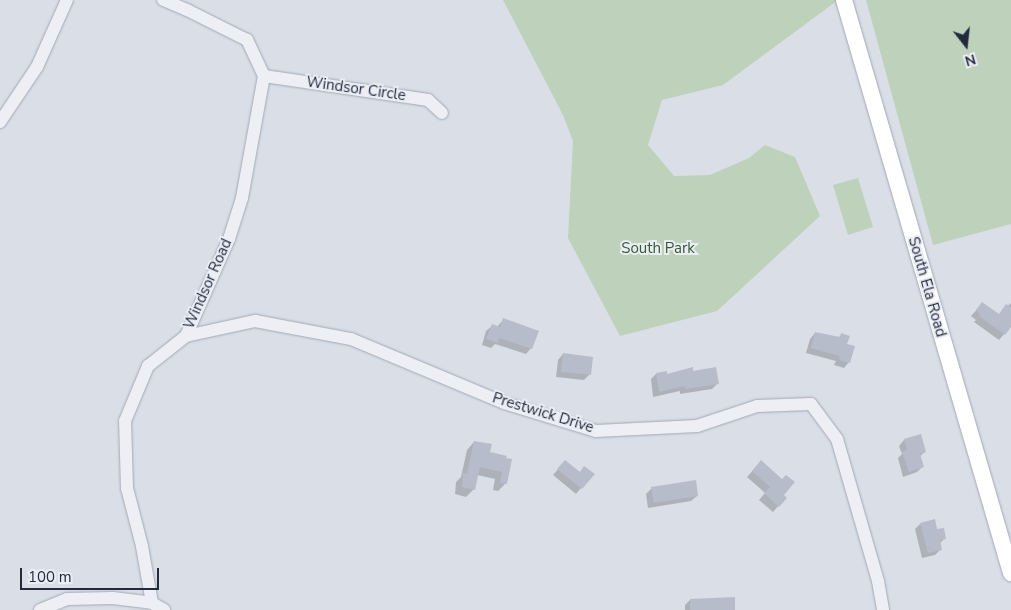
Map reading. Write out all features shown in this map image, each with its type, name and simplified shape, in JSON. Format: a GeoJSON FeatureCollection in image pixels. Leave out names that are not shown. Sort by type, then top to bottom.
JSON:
{"type":"FeatureCollection","features":[{"type":"Feature","properties":{"kind":"main road","name":"South Ela Road"},"geometry":{"type":"LineString","coordinates":[[844,0],[1011,573]]}},
{"type":"Feature","properties":{"kind":"street"},"geometry":{"type":"LineString","coordinates":[[0,122],[37,67],[67,0]]}},
{"type":"Feature","properties":{"kind":"street"},"geometry":{"type":"LineString","coordinates":[[163,0],[247,40],[264,76]]}},
{"type":"Feature","properties":{"kind":"street","name":"Windsor Circle"},"geometry":{"type":"LineString","coordinates":[[264,76],[428,100],[442,113]]}},
{"type":"Feature","properties":{"kind":"street","name":"Windsor Road"},"geometry":{"type":"LineString","coordinates":[[152,603],[142,546],[127,488],[125,421],[148,366],[186,336],[229,239],[242,198],[264,76]]}},
{"type":"Feature","properties":{"kind":"street","name":"Prestwick Drive"},"geometry":{"type":"LineString","coordinates":[[186,336],[255,321],[350,338],[504,404],[596,431],[697,426],[757,406],[810,404],[837,440],[878,582],[883,610]]}},
{"type":"Feature","properties":{"kind":"street"},"geometry":{"type":"LineString","coordinates":[[40,610],[67,599],[113,598],[152,603],[164,610]]}},
{"type":"Feature","properties":{"kind":"green space","name":"South Park"},"geometry":{"type":"Polygon","coordinates":[[[503,0],[838,0],[723,85],[662,100],[648,145],[674,176],[710,175],[749,158],[765,145],[795,157],[820,216],[717,311],[620,336],[568,238],[573,141],[563,115],[503,0]]]}},
{"type":"Feature","properties":{"kind":"green space"},"geometry":{"type":"Polygon","coordinates":[[[866,0],[1011,0],[1011,224],[933,245],[866,0]]]}},
{"type":"Feature","properties":{"kind":"green space"},"geometry":{"type":"Polygon","coordinates":[[[858,178],[873,227],[848,235],[833,185],[858,178]]]}},
{"type":"Feature","properties":{"kind":"building"},"geometry":{"type":"Polygon","coordinates":[[[982,302],[999,314],[1006,304],[1011,307],[1011,327],[1005,335],[979,316],[980,314],[976,310],[982,302]]]}},
{"type":"Feature","properties":{"kind":"building"},"geometry":{"type":"Polygon","coordinates":[[[503,318],[539,331],[532,349],[499,338],[498,343],[486,339],[492,324],[500,327],[503,318]]]}},
{"type":"Feature","properties":{"kind":"building"},"geometry":{"type":"Polygon","coordinates":[[[815,332],[840,337],[841,333],[850,336],[847,344],[855,346],[850,363],[839,360],[840,356],[811,348],[815,332]]]}},
{"type":"Feature","properties":{"kind":"building"},"geometry":{"type":"Polygon","coordinates":[[[563,353],[593,357],[591,375],[561,372],[563,353]]]}},
{"type":"Feature","properties":{"kind":"building"},"geometry":{"type":"Polygon","coordinates":[[[693,367],[693,371],[716,367],[719,384],[685,389],[685,386],[659,392],[656,373],[667,371],[667,374],[693,367]]]}},
{"type":"Feature","properties":{"kind":"building"},"geometry":{"type":"Polygon","coordinates":[[[921,434],[926,452],[920,454],[924,467],[909,472],[902,452],[907,450],[904,439],[921,434]]]}},
{"type":"Feature","properties":{"kind":"building"},"geometry":{"type":"Polygon","coordinates":[[[474,441],[492,444],[490,452],[512,459],[507,484],[500,483],[502,472],[480,467],[475,490],[462,487],[463,473],[467,474],[474,441]]]}},
{"type":"Feature","properties":{"kind":"building"},"geometry":{"type":"Polygon","coordinates":[[[565,460],[580,472],[584,466],[595,474],[582,489],[557,469],[565,460]]]}},
{"type":"Feature","properties":{"kind":"building"},"geometry":{"type":"Polygon","coordinates":[[[761,460],[782,479],[786,475],[795,482],[784,495],[787,498],[779,507],[764,493],[770,487],[752,471],[761,460]]]}},
{"type":"Feature","properties":{"kind":"building"},"geometry":{"type":"Polygon","coordinates":[[[696,480],[698,496],[654,503],[651,487],[696,480]]]}},
{"type":"Feature","properties":{"kind":"building"},"geometry":{"type":"Polygon","coordinates":[[[935,519],[937,529],[944,528],[946,539],[940,540],[942,550],[928,553],[920,523],[935,519]]]}},
{"type":"Feature","properties":{"kind":"building"},"geometry":{"type":"Polygon","coordinates":[[[735,597],[735,610],[690,610],[690,599],[735,597]]]}}]}
